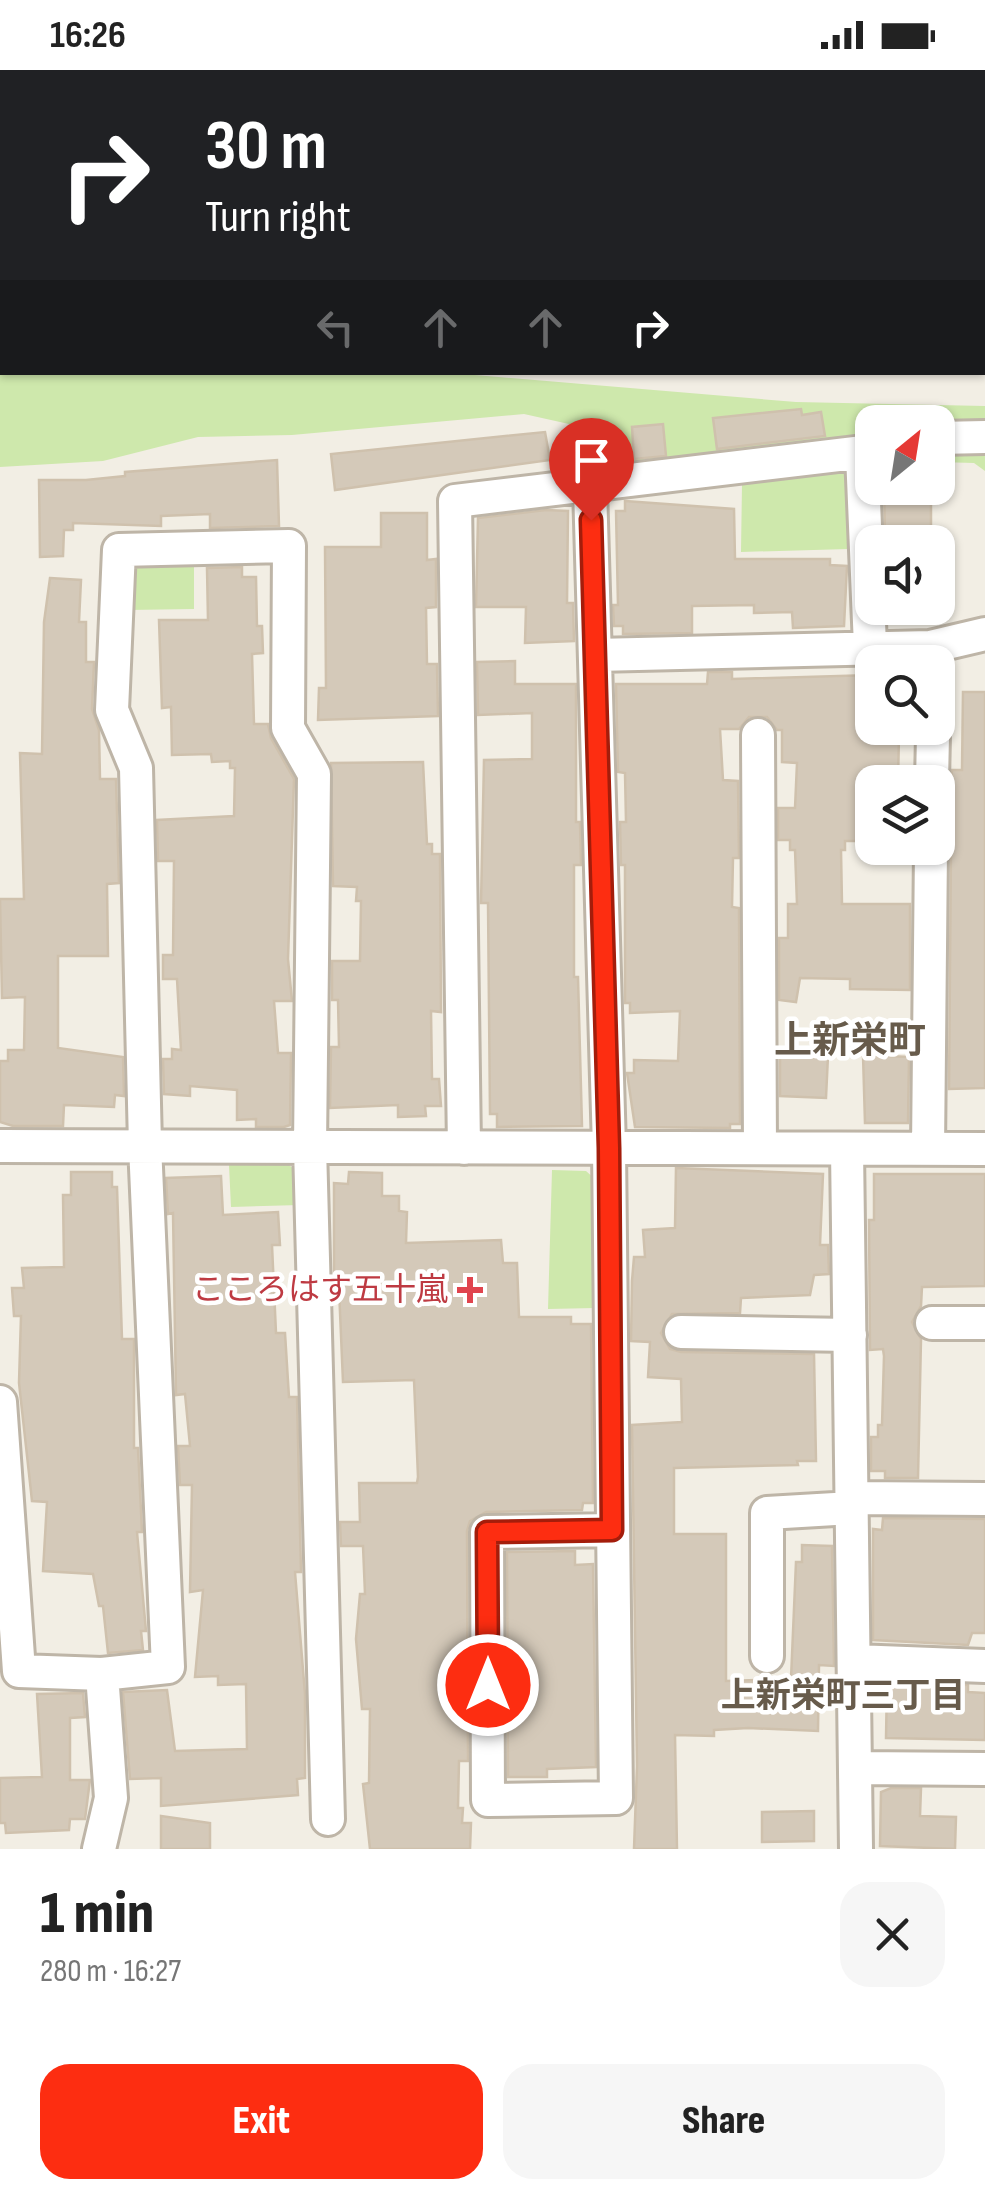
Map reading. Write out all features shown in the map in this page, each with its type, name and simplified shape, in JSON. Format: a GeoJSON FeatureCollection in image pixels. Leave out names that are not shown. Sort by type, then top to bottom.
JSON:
{"type":"FeatureCollection","features":[{"type":"Feature","properties":{"kind":"street"},"geometry":{"type":"LineString","coordinates":[[955,438],[985,437]]}},
{"type":"Feature","properties":{"kind":"street"},"geometry":{"type":"LineString","coordinates":[[464,1148],[455,501],[855,454]]}},
{"type":"Feature","properties":{"kind":"street"},"geometry":{"type":"LineString","coordinates":[[590,487],[609,1148],[616,1798],[488,1800],[487,1532],[612,1530]]}},
{"type":"Feature","properties":{"kind":"street"},"geometry":{"type":"LineString","coordinates":[[868,505],[870,645]]}},
{"type":"Feature","properties":{"kind":"street"},"geometry":{"type":"LineString","coordinates":[[0,1402],[19,1671],[102,1674],[168,1666],[145,1145],[136,768],[112,710],[119,550],[289,546],[288,728],[314,774],[310,1147],[328,1819]]}},
{"type":"Feature","properties":{"kind":"street"},"geometry":{"type":"LineString","coordinates":[[935,645],[985,634]]}},
{"type":"Feature","properties":{"kind":"street"},"geometry":{"type":"LineString","coordinates":[[596,656],[855,647]]}},
{"type":"Feature","properties":{"kind":"street"},"geometry":{"type":"LineString","coordinates":[[758,735],[760,1148]]}},
{"type":"Feature","properties":{"kind":"street"},"geometry":{"type":"LineString","coordinates":[[928,1149],[931,865]]}},
{"type":"Feature","properties":{"kind":"street"},"geometry":{"type":"LineString","coordinates":[[0,1146],[985,1149]]}},
{"type":"Feature","properties":{"kind":"street"},"geometry":{"type":"LineString","coordinates":[[847,1149],[856,1849]]}},
{"type":"Feature","properties":{"kind":"street"},"geometry":{"type":"LineString","coordinates":[[932,1322],[985,1323]]}},
{"type":"Feature","properties":{"kind":"street"},"geometry":{"type":"LineString","coordinates":[[681,1332],[850,1335]]}},
{"type":"Feature","properties":{"kind":"street"},"geometry":{"type":"LineString","coordinates":[[767,1656],[767,1513],[852,1503],[985,1499]]}},
{"type":"Feature","properties":{"kind":"street"},"geometry":{"type":"LineString","coordinates":[[854,1661],[985,1666]]}},
{"type":"Feature","properties":{"kind":"street"},"geometry":{"type":"LineString","coordinates":[[99,1849],[111,1798],[102,1674]]}},
{"type":"Feature","properties":{"kind":"street"},"geometry":{"type":"LineString","coordinates":[[855,1768],[985,1770]]}},
{"type":"Feature","properties":{"kind":"green space"},"geometry":{"type":"Polygon","coordinates":[[[0,375],[475,375],[796,402],[938,405],[855,405],[855,461],[631,465],[596,437],[569,424],[524,414],[292,435],[198,437],[103,461],[0,467],[0,375]]]}},
{"type":"Feature","properties":{"kind":"green space"},"geometry":{"type":"Polygon","coordinates":[[[955,405],[985,406],[985,471],[974,463],[955,462],[955,405]]]}},
{"type":"Feature","properties":{"kind":"green space"},"geometry":{"type":"Polygon","coordinates":[[[838,468],[848,478],[848,549],[741,552],[742,484],[838,468]]]}},
{"type":"Feature","properties":{"kind":"green space"},"geometry":{"type":"Polygon","coordinates":[[[194,564],[194,609],[128,610],[127,576],[138,565],[194,564]]]}},
{"type":"Feature","properties":{"kind":"green space"},"geometry":{"type":"Polygon","coordinates":[[[287,1163],[299,1174],[300,1205],[231,1207],[229,1165],[287,1163]]]}},
{"type":"Feature","properties":{"kind":"green space"},"geometry":{"type":"Polygon","coordinates":[[[552,1170],[586,1171],[596,1180],[595,1308],[548,1309],[552,1170]]]}},
{"type":"Feature","properties":{"kind":"building"},"geometry":{"type":"Polygon","coordinates":[[[801,409],[802,415],[821,412],[825,436],[717,449],[713,418],[801,409]]]}},
{"type":"Feature","properties":{"kind":"building"},"geometry":{"type":"Polygon","coordinates":[[[663,424],[666,456],[634,459],[632,427],[663,424]]]}},
{"type":"Feature","properties":{"kind":"building"},"geometry":{"type":"Polygon","coordinates":[[[545,432],[550,460],[335,490],[331,454],[545,432]]]}},
{"type":"Feature","properties":{"kind":"building"},"geometry":{"type":"Polygon","coordinates":[[[277,460],[279,526],[210,528],[210,514],[161,516],[161,526],[73,523],[73,530],[64,530],[63,556],[40,557],[39,480],[86,480],[125,476],[125,472],[277,460]]]}},
{"type":"Feature","properties":{"kind":"building"},"geometry":{"type":"Polygon","coordinates":[[[625,501],[734,509],[735,559],[830,559],[830,565],[847,566],[844,626],[793,628],[792,612],[754,613],[754,605],[692,606],[692,633],[623,634],[623,626],[614,626],[613,605],[618,605],[616,511],[625,511],[625,501]]]}},
{"type":"Feature","properties":{"kind":"building"},"geometry":{"type":"Polygon","coordinates":[[[884,505],[931,505],[931,525],[885,525],[884,505]]]}},
{"type":"Feature","properties":{"kind":"building"},"geometry":{"type":"Polygon","coordinates":[[[568,511],[567,603],[573,603],[574,641],[525,643],[526,607],[476,607],[478,518],[568,511]]]}},
{"type":"Feature","properties":{"kind":"building"},"geometry":{"type":"Polygon","coordinates":[[[381,513],[427,513],[427,560],[436,559],[436,607],[426,608],[427,664],[437,664],[438,716],[318,720],[319,688],[326,688],[325,547],[381,547],[381,513]]]}},
{"type":"Feature","properties":{"kind":"building"},"geometry":{"type":"Polygon","coordinates":[[[242,567],[242,577],[256,577],[257,626],[262,626],[263,653],[252,654],[254,724],[268,724],[271,738],[294,779],[288,959],[292,1001],[274,1001],[278,1053],[291,1053],[290,1125],[284,1127],[256,1127],[256,1119],[237,1120],[237,1090],[190,1086],[190,1096],[164,1094],[163,1059],[172,1059],[172,1049],[181,1050],[177,979],[163,979],[163,955],[173,955],[174,861],[158,861],[157,820],[234,816],[235,768],[230,768],[230,761],[212,762],[211,754],[172,755],[171,707],[162,708],[159,620],[208,620],[207,568],[242,567]]]}},
{"type":"Feature","properties":{"kind":"building"},"geometry":{"type":"Polygon","coordinates":[[[50,578],[81,580],[79,622],[86,622],[86,662],[94,662],[92,709],[99,730],[100,779],[116,779],[119,883],[107,884],[108,956],[58,956],[58,1048],[123,1057],[124,1096],[115,1095],[114,1107],[64,1105],[63,1126],[13,1126],[0,1122],[0,1061],[8,1061],[8,1050],[24,1050],[25,997],[2,998],[0,899],[24,899],[20,753],[42,754],[44,622],[50,578]]]}},
{"type":"Feature","properties":{"kind":"building"},"geometry":{"type":"Polygon","coordinates":[[[515,661],[515,684],[576,684],[576,822],[580,822],[581,865],[574,865],[574,977],[578,977],[582,1126],[497,1127],[497,1114],[490,1114],[488,903],[481,903],[484,760],[532,759],[532,713],[478,715],[477,662],[515,661]]]}},
{"type":"Feature","properties":{"kind":"building"},"geometry":{"type":"Polygon","coordinates":[[[708,672],[732,672],[732,679],[855,675],[855,745],[899,745],[898,765],[855,765],[855,841],[845,841],[845,850],[841,850],[842,904],[910,904],[910,990],[850,989],[850,979],[800,978],[796,1002],[779,1000],[779,938],[788,938],[788,904],[797,904],[795,850],[790,850],[790,840],[778,840],[778,808],[795,808],[797,763],[782,762],[782,730],[777,730],[767,717],[749,717],[739,729],[720,729],[723,780],[738,781],[739,858],[733,858],[732,907],[739,908],[740,1124],[730,1124],[730,1128],[635,1127],[627,1073],[634,1073],[634,1060],[678,1061],[680,1011],[630,1013],[630,1003],[625,1003],[625,865],[621,865],[620,822],[626,822],[625,773],[618,772],[616,684],[707,684],[708,672]]]}},
{"type":"Feature","properties":{"kind":"building"},"geometry":{"type":"Polygon","coordinates":[[[963,692],[985,692],[985,1088],[949,1089],[951,865],[955,865],[955,770],[962,770],[963,692]]]}},
{"type":"Feature","properties":{"kind":"building"},"geometry":{"type":"Polygon","coordinates":[[[423,762],[427,844],[432,844],[432,854],[440,854],[441,1012],[431,1011],[432,1079],[439,1079],[441,1106],[425,1106],[426,1116],[398,1117],[398,1105],[330,1108],[331,1047],[339,1047],[338,1000],[332,1000],[332,961],[360,961],[361,901],[356,901],[357,887],[333,886],[331,763],[423,762]]]}},
{"type":"Feature","properties":{"kind":"building"},"geometry":{"type":"Polygon","coordinates":[[[780,1054],[828,1056],[826,1098],[780,1096],[780,1054]]]}},
{"type":"Feature","properties":{"kind":"building"},"geometry":{"type":"Polygon","coordinates":[[[863,1055],[909,1057],[908,1123],[865,1123],[863,1055]]]}},
{"type":"Feature","properties":{"kind":"building"},"geometry":{"type":"Polygon","coordinates":[[[676,1168],[823,1174],[820,1245],[828,1245],[829,1274],[814,1275],[810,1295],[741,1298],[740,1313],[672,1314],[661,1333],[670,1349],[681,1352],[814,1354],[816,1461],[797,1461],[798,1465],[674,1468],[674,1534],[726,1534],[726,1681],[791,1679],[796,1562],[802,1562],[802,1545],[832,1546],[834,1666],[819,1665],[818,1731],[748,1728],[714,1730],[714,1736],[675,1735],[677,1849],[634,1849],[637,1766],[632,1425],[682,1422],[681,1379],[648,1377],[650,1342],[631,1341],[632,1281],[634,1257],[645,1257],[643,1230],[675,1228],[676,1168]]]}},
{"type":"Feature","properties":{"kind":"building"},"geometry":{"type":"Polygon","coordinates":[[[71,1172],[112,1172],[112,1187],[117,1187],[122,1339],[134,1339],[134,1448],[138,1448],[142,1532],[137,1532],[146,1631],[141,1631],[143,1650],[108,1653],[103,1606],[99,1606],[93,1574],[43,1571],[47,1502],[32,1501],[19,1383],[21,1316],[14,1316],[12,1288],[24,1288],[22,1268],[64,1267],[63,1195],[71,1195],[71,1172]]]}},
{"type":"Feature","properties":{"kind":"building"},"geometry":{"type":"Polygon","coordinates":[[[349,1172],[382,1173],[382,1196],[399,1196],[399,1211],[407,1212],[406,1243],[501,1240],[503,1263],[517,1263],[519,1317],[571,1317],[571,1324],[591,1324],[593,1503],[583,1503],[582,1510],[486,1512],[470,1521],[467,1531],[468,1761],[459,1761],[458,1808],[463,1808],[462,1823],[471,1823],[470,1849],[370,1849],[363,1784],[369,1783],[370,1709],[362,1709],[356,1639],[360,1594],[365,1594],[363,1546],[341,1546],[340,1522],[360,1522],[359,1483],[417,1483],[418,1477],[414,1380],[343,1382],[339,1289],[334,1289],[334,1183],[348,1184],[349,1172]]]}},
{"type":"Feature","properties":{"kind":"building"},"geometry":{"type":"Polygon","coordinates":[[[874,1174],[985,1174],[985,1286],[922,1287],[921,1306],[912,1322],[921,1339],[918,1478],[885,1478],[885,1471],[871,1471],[871,1437],[878,1437],[878,1425],[882,1425],[884,1356],[883,1349],[870,1350],[869,1220],[874,1220],[874,1174]]]}},
{"type":"Feature","properties":{"kind":"building"},"geometry":{"type":"Polygon","coordinates":[[[221,1176],[223,1215],[278,1212],[280,1245],[272,1245],[276,1333],[285,1333],[289,1397],[297,1397],[301,1572],[295,1572],[305,1694],[305,1778],[297,1779],[298,1795],[161,1806],[161,1778],[130,1779],[123,1692],[167,1690],[175,1751],[247,1749],[246,1684],[218,1685],[218,1676],[195,1677],[203,1590],[190,1592],[192,1485],[180,1485],[178,1446],[190,1446],[185,1394],[176,1395],[173,1213],[168,1214],[166,1178],[221,1176]]]}},
{"type":"Feature","properties":{"kind":"building"},"geometry":{"type":"Polygon","coordinates":[[[883,1518],[985,1519],[985,1633],[972,1633],[968,1645],[873,1640],[873,1529],[882,1530],[883,1518]]]}},
{"type":"Feature","properties":{"kind":"building"},"geometry":{"type":"Polygon","coordinates":[[[575,1551],[575,1565],[593,1564],[596,1767],[547,1769],[547,1777],[508,1777],[507,1552],[575,1551]]]}},
{"type":"Feature","properties":{"kind":"building"},"geometry":{"type":"Polygon","coordinates":[[[887,1682],[968,1685],[968,1692],[985,1693],[985,1740],[886,1738],[887,1682]]]}},
{"type":"Feature","properties":{"kind":"building"},"geometry":{"type":"Polygon","coordinates":[[[83,1693],[85,1717],[70,1718],[70,1780],[90,1780],[85,1819],[70,1819],[69,1830],[6,1833],[5,1823],[0,1823],[0,1778],[42,1777],[37,1694],[83,1693]]]}},
{"type":"Feature","properties":{"kind":"building"},"geometry":{"type":"Polygon","coordinates":[[[921,1788],[920,1816],[956,1817],[955,1849],[880,1846],[881,1792],[921,1788]]]}},
{"type":"Feature","properties":{"kind":"building"},"geometry":{"type":"Polygon","coordinates":[[[814,1811],[814,1841],[762,1842],[762,1812],[814,1811]]]}},
{"type":"Feature","properties":{"kind":"building"},"geometry":{"type":"Polygon","coordinates":[[[161,1816],[210,1823],[210,1849],[161,1849],[161,1816]]]}},
{"type":"Feature","properties":{"kind":"place","name":"こころはす五十嵐"},"geometry":{"type":"Point","coordinates":[470,1290]}},
{"type":"Feature","properties":{"kind":"district","name":"上新栄町"},"geometry":{"type":"Point","coordinates":[850,1041]}},
{"type":"Feature","properties":{"kind":"district","name":"上新栄町三丁目"},"geometry":{"type":"Point","coordinates":[843,1696]}},
{"type":"Feature","properties":{"kind":"route"},"geometry":{"type":"LineString","coordinates":[[488,1685],[487,1532],[612,1530],[609,1148],[591,520]]}}]}
